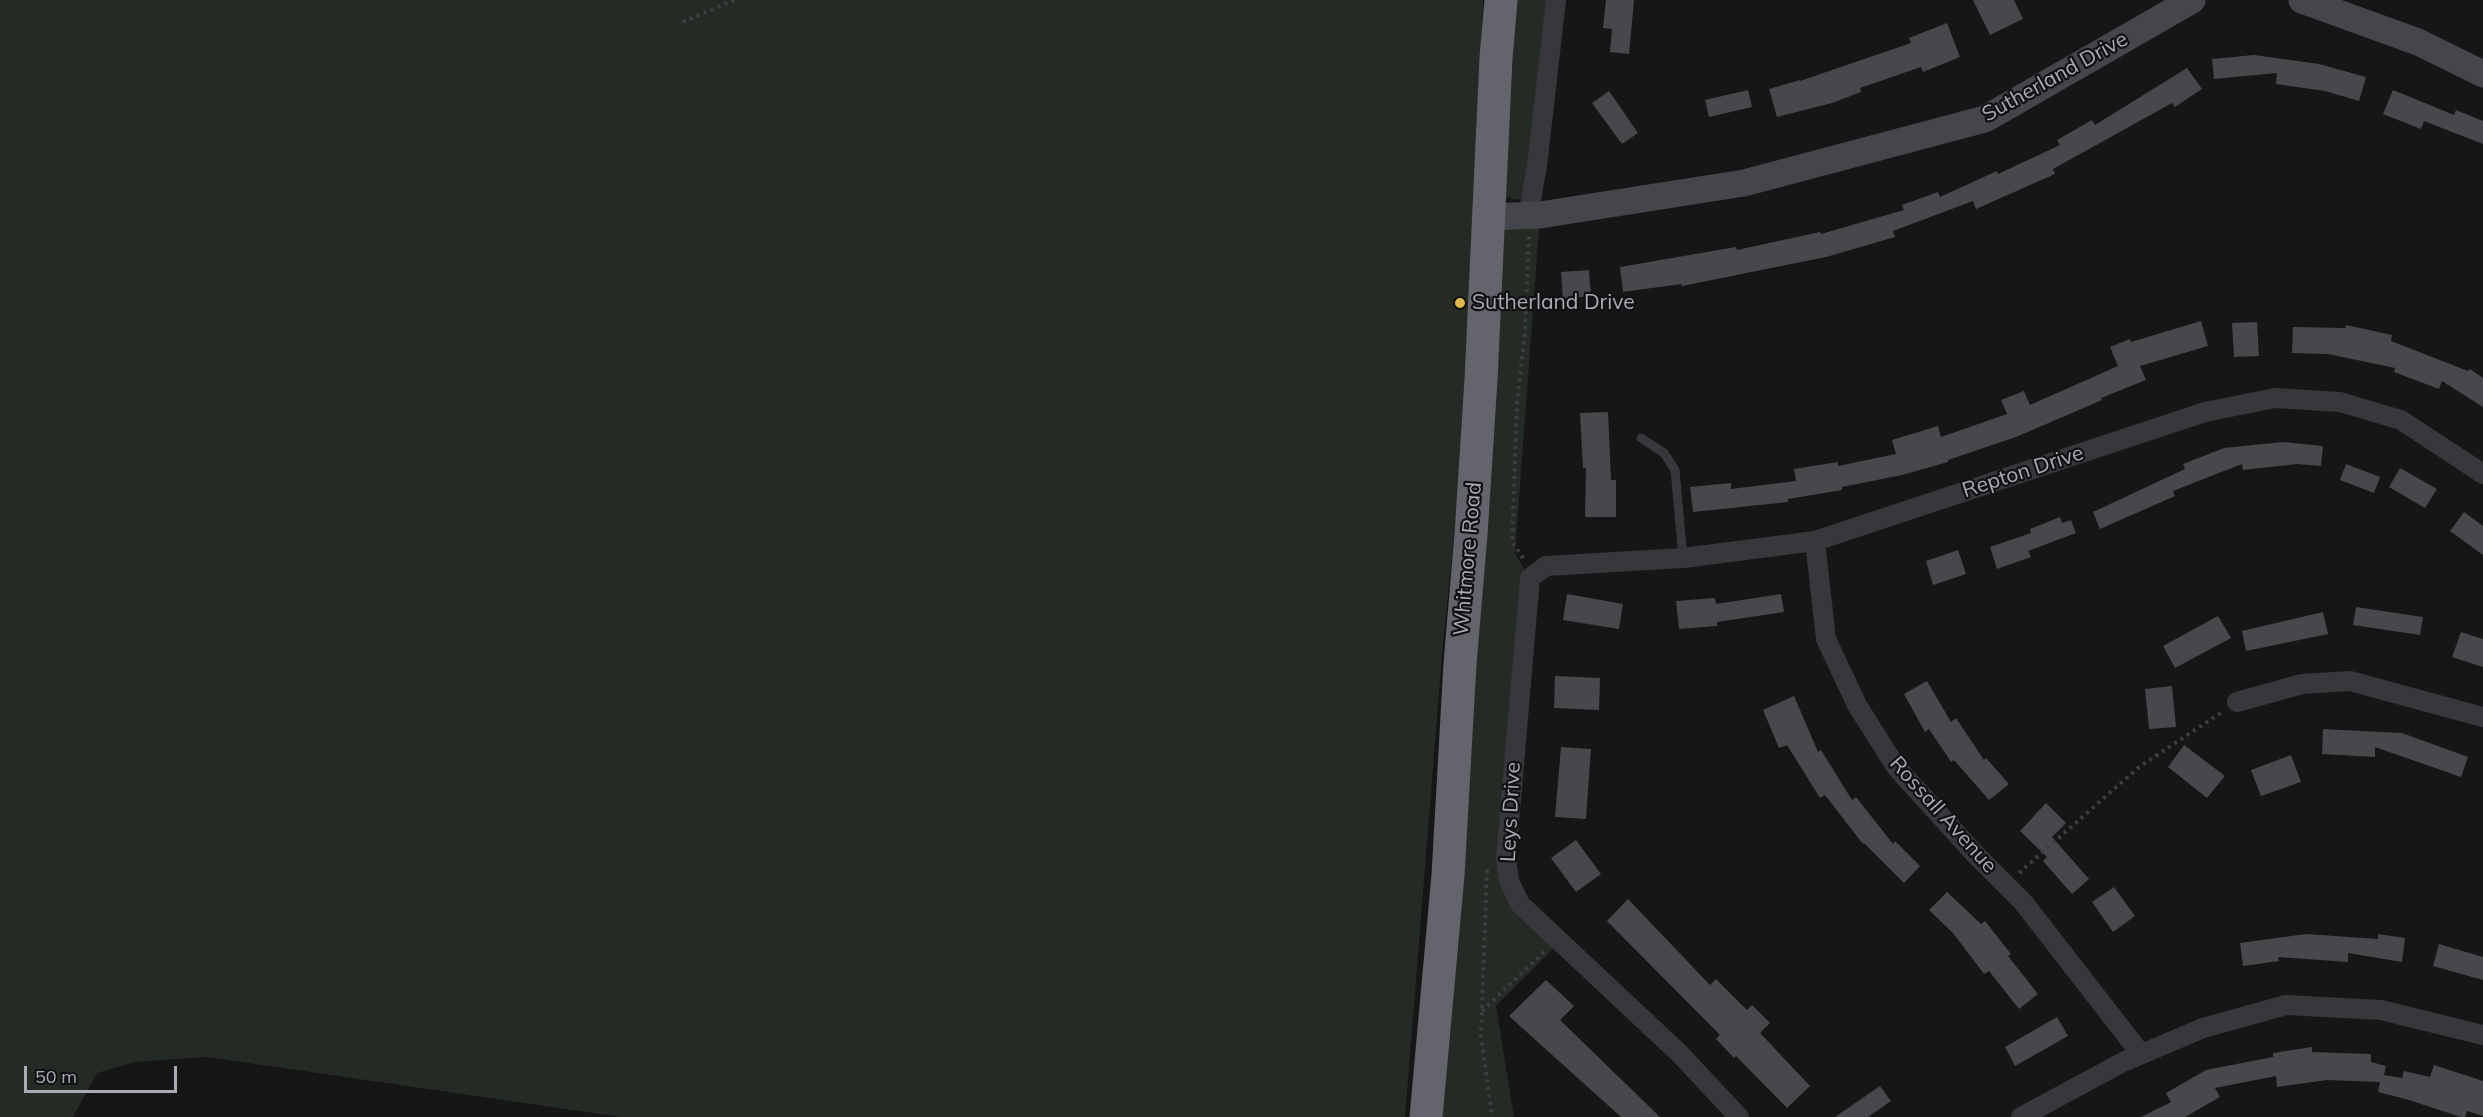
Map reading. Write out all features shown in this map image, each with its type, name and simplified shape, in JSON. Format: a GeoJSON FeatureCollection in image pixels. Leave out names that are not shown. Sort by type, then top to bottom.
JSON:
{"type":"FeatureCollection","features":[{"type":"Feature","properties":{"kind":"highway","name":"Whitmore Road"},"geometry":{"type":"LineString","coordinates":[[1426,1117],[1448,875],[1460,664],[1481,380],[1496,58],[1501,0]]}},
{"type":"Feature","properties":{"kind":"street"},"geometry":{"type":"LineString","coordinates":[[1528,216],[1537,166],[1557,0]]}},
{"type":"Feature","properties":{"kind":"street","name":"Sutherland Drive"},"geometry":{"type":"LineString","coordinates":[[1489,217],[1528,216],[1744,183],[1985,119],[2192,0]]}},
{"type":"Feature","properties":{"kind":"street"},"geometry":{"type":"LineString","coordinates":[[2302,0],[2418,42],[2483,74]]}},
{"type":"Feature","properties":{"kind":"street","name":"Repton Drive"},"geometry":{"type":"LineString","coordinates":[[1540,570],[1683,558],[1815,541],[2205,412],[2275,398],[2340,402],[2402,420],[2483,474]]}},
{"type":"Feature","properties":{"kind":"street","name":"Rossall Avenue"},"geometry":{"type":"LineString","coordinates":[[1815,541],[1826,639],[1857,705],[1896,767],[2023,902],[2141,1054]]}},
{"type":"Feature","properties":{"kind":"street","name":"Leys Drive"},"geometry":{"type":"LineString","coordinates":[[1540,570],[1530,578],[1506,861],[1509,881],[1520,904],[1680,1054],[1739,1117]]}},
{"type":"Feature","properties":{"kind":"street"},"geometry":{"type":"LineString","coordinates":[[2237,702],[2302,684],[2350,681],[2483,717]]}},
{"type":"Feature","properties":{"kind":"street"},"geometry":{"type":"LineString","coordinates":[[2021,1117],[2141,1054],[2203,1028],[2286,1005],[2381,1010],[2483,1035]]}},
{"type":"Feature","properties":{"kind":"lane"},"geometry":{"type":"LineString","coordinates":[[1641,438],[1664,453],[1675,470],[1683,558]]}},
{"type":"Feature","properties":{"kind":"path"},"geometry":{"type":"LineString","coordinates":[[683,22],[734,0]]}},
{"type":"Feature","properties":{"kind":"path"},"geometry":{"type":"LineString","coordinates":[[1528,216],[1529,247],[1517,405],[1512,542],[1540,570]]}},
{"type":"Feature","properties":{"kind":"path"},"geometry":{"type":"LineString","coordinates":[[2005,885],[2139,767],[2237,702]]}},
{"type":"Feature","properties":{"kind":"path"},"geometry":{"type":"LineString","coordinates":[[1492,1117],[1481,1035],[1486,871],[1506,861]]}},
{"type":"Feature","properties":{"kind":"path"},"geometry":{"type":"LineString","coordinates":[[1481,1011],[1556,939]]}},
{"type":"Feature","properties":{"kind":"shaded area"},"geometry":{"type":"Polygon","coordinates":[[[0,0],[1483,0],[1469,382],[1442,655],[1405,1117],[621,1117],[207,1057],[134,1062],[97,1073],[73,1117],[0,1117],[0,0]]]}},
{"type":"Feature","properties":{"kind":"shaded area"},"geometry":{"type":"Polygon","coordinates":[[[1502,0],[1556,0],[1527,200],[1512,199],[1509,196],[1489,216],[1540,215],[1515,553],[1530,578],[1509,881],[1559,943],[1496,1006],[1514,1117],[1426,1117],[1502,0]]]}},
{"type":"Feature","properties":{"kind":"building"},"geometry":{"type":"Polygon","coordinates":[[[1606,0],[1634,0],[1629,54],[1610,52],[1612,29],[1603,28],[1606,0]]]}},
{"type":"Feature","properties":{"kind":"building"},"geometry":{"type":"Polygon","coordinates":[[[1973,0],[2014,0],[2023,19],[1990,35],[1973,0]]]}},
{"type":"Feature","properties":{"kind":"building"},"geometry":{"type":"Polygon","coordinates":[[[1947,23],[1960,57],[1923,72],[1921,67],[1860,88],[1861,92],[1832,103],[1777,117],[1769,89],[1800,81],[1911,43],[1909,38],[1947,23]]]}},
{"type":"Feature","properties":{"kind":"building"},"geometry":{"type":"Polygon","coordinates":[[[2254,55],[2319,64],[2366,77],[2359,101],[2325,91],[2276,84],[2277,73],[2214,79],[2212,59],[2254,55]]]}},
{"type":"Feature","properties":{"kind":"building"},"geometry":{"type":"Polygon","coordinates":[[[2187,68],[2202,89],[2175,107],[2172,103],[2053,169],[2055,174],[1976,209],[1973,201],[1893,231],[1895,237],[1826,257],[1682,286],[1681,284],[1623,292],[1620,267],[1736,247],[1737,250],[1820,232],[1821,234],[1904,210],[1902,205],[1938,192],[1940,197],[1997,171],[1998,174],[2060,145],[2057,140],[2092,120],[2095,125],[2187,68]]]}},
{"type":"Feature","properties":{"kind":"building"},"geometry":{"type":"Polygon","coordinates":[[[1748,90],[1752,107],[1709,117],[1705,100],[1748,90]]]}},
{"type":"Feature","properties":{"kind":"building"},"geometry":{"type":"Polygon","coordinates":[[[2393,90],[2454,115],[2456,110],[2483,121],[2483,144],[2424,121],[2421,129],[2383,114],[2393,90]]]}},
{"type":"Feature","properties":{"kind":"building"},"geometry":{"type":"Polygon","coordinates":[[[1609,91],[1638,133],[1622,144],[1592,103],[1609,91]]]}},
{"type":"Feature","properties":{"kind":"building"},"geometry":{"type":"Polygon","coordinates":[[[1589,270],[1591,296],[1563,299],[1561,272],[1589,270]]]}},
{"type":"Feature","properties":{"kind":"building"},"geometry":{"type":"Polygon","coordinates":[[[2201,321],[2208,346],[2140,366],[2146,380],[2016,437],[1948,460],[1948,462],[1902,475],[1842,487],[1842,490],[1788,499],[1788,502],[1693,512],[1690,487],[1731,483],[1731,489],[1796,481],[1794,469],[1838,462],[1838,466],[1896,454],[1892,440],[1938,426],[1941,437],[2007,414],[2001,400],[2024,391],[2030,405],[2118,366],[2110,347],[2130,339],[2131,342],[2201,321]]]}},
{"type":"Feature","properties":{"kind":"building"},"geometry":{"type":"Polygon","coordinates":[[[2257,322],[2259,356],[2234,357],[2232,323],[2257,322]]]}},
{"type":"Feature","properties":{"kind":"building"},"geometry":{"type":"Polygon","coordinates":[[[2346,325],[2392,335],[2391,341],[2468,371],[2470,369],[2483,378],[2483,407],[2442,381],[2439,389],[2394,372],[2395,368],[2328,354],[2292,353],[2293,327],[2345,328],[2346,325]]]}},
{"type":"Feature","properties":{"kind":"building"},"geometry":{"type":"Polygon","coordinates":[[[1608,412],[1611,480],[1616,480],[1616,517],[1585,517],[1586,468],[1583,468],[1580,413],[1608,412]]]}},
{"type":"Feature","properties":{"kind":"building"},"geometry":{"type":"Polygon","coordinates":[[[2283,442],[2323,446],[2321,466],[2297,464],[2243,470],[2242,464],[2173,491],[2175,496],[2100,529],[2093,512],[2185,469],[2183,464],[2224,448],[2283,442]]]}},
{"type":"Feature","properties":{"kind":"building"},"geometry":{"type":"Polygon","coordinates":[[[2346,464],[2380,477],[2374,493],[2340,480],[2346,464]]]}},
{"type":"Feature","properties":{"kind":"building"},"geometry":{"type":"Polygon","coordinates":[[[2400,468],[2437,489],[2425,508],[2389,487],[2400,468]]]}},
{"type":"Feature","properties":{"kind":"building"},"geometry":{"type":"Polygon","coordinates":[[[2464,512],[2483,526],[2483,555],[2450,531],[2464,512]]]}},
{"type":"Feature","properties":{"kind":"building"},"geometry":{"type":"Polygon","coordinates":[[[2060,517],[2062,523],[2071,520],[2076,533],[2028,551],[2031,557],[1997,569],[1990,547],[2031,533],[2030,529],[2060,517]]]}},
{"type":"Feature","properties":{"kind":"building"},"geometry":{"type":"Polygon","coordinates":[[[1958,550],[1966,574],[1933,585],[1926,561],[1958,550]]]}},
{"type":"Feature","properties":{"kind":"building"},"geometry":{"type":"Polygon","coordinates":[[[1567,594],[1623,604],[1619,629],[1563,620],[1567,594]]]}},
{"type":"Feature","properties":{"kind":"building"},"geometry":{"type":"Polygon","coordinates":[[[1781,594],[1784,612],[1717,622],[1717,626],[1679,629],[1676,601],[1715,598],[1716,604],[1781,594]]]}},
{"type":"Feature","properties":{"kind":"building"},"geometry":{"type":"Polygon","coordinates":[[[2356,607],[2423,617],[2420,635],[2353,625],[2356,607]]]}},
{"type":"Feature","properties":{"kind":"building"},"geometry":{"type":"Polygon","coordinates":[[[2323,612],[2328,634],[2246,651],[2242,631],[2323,612]]]}},
{"type":"Feature","properties":{"kind":"building"},"geometry":{"type":"Polygon","coordinates":[[[2218,616],[2231,638],[2175,668],[2163,646],[2218,616]]]}},
{"type":"Feature","properties":{"kind":"building"},"geometry":{"type":"Polygon","coordinates":[[[2461,632],[2483,639],[2483,667],[2452,657],[2461,632]]]}},
{"type":"Feature","properties":{"kind":"building"},"geometry":{"type":"Polygon","coordinates":[[[1555,676],[1600,678],[1599,710],[1554,708],[1555,676]]]}},
{"type":"Feature","properties":{"kind":"building"},"geometry":{"type":"Polygon","coordinates":[[[1927,681],[1951,722],[1956,718],[1984,760],[1986,758],[2009,784],[1989,800],[1954,760],[1951,762],[1929,729],[1925,732],[1904,694],[1927,681]]]}},
{"type":"Feature","properties":{"kind":"building"},"geometry":{"type":"Polygon","coordinates":[[[2172,686],[2176,727],[2149,729],[2145,689],[2172,686]]]}},
{"type":"Feature","properties":{"kind":"building"},"geometry":{"type":"Polygon","coordinates":[[[1794,696],[1818,752],[1821,750],[1852,800],[1856,797],[1893,844],[1895,841],[1920,866],[1904,883],[1863,844],[1825,795],[1820,798],[1787,745],[1779,748],[1763,710],[1794,696]]]}},
{"type":"Feature","properties":{"kind":"building"},"geometry":{"type":"Polygon","coordinates":[[[2323,729],[2402,733],[2468,757],[2461,777],[2375,747],[2375,757],[2322,754],[2323,729]]]}},
{"type":"Feature","properties":{"kind":"building"},"geometry":{"type":"Polygon","coordinates":[[[2184,745],[2225,776],[2207,798],[2168,767],[2184,745]]]}},
{"type":"Feature","properties":{"kind":"building"},"geometry":{"type":"Polygon","coordinates":[[[1561,747],[1591,749],[1586,819],[1555,817],[1561,747]]]}},
{"type":"Feature","properties":{"kind":"building"},"geometry":{"type":"Polygon","coordinates":[[[2291,755],[2301,782],[2261,796],[2251,770],[2291,755]]]}},
{"type":"Feature","properties":{"kind":"building"},"geometry":{"type":"Polygon","coordinates":[[[2046,803],[2066,823],[2052,837],[2089,879],[2072,894],[2043,861],[2047,857],[2020,831],[2046,803]]]}},
{"type":"Feature","properties":{"kind":"building"},"geometry":{"type":"Polygon","coordinates":[[[1576,840],[1601,874],[1576,892],[1551,858],[1576,840]]]}},
{"type":"Feature","properties":{"kind":"building"},"geometry":{"type":"Polygon","coordinates":[[[2114,887],[2135,916],[2113,932],[2092,902],[2114,887]]]}},
{"type":"Feature","properties":{"kind":"building"},"geometry":{"type":"Polygon","coordinates":[[[1947,892],[1981,924],[1985,921],[2011,954],[2008,956],[2038,994],[2019,1009],[1989,971],[1984,974],[1953,933],[1929,910],[1947,892]]]}},
{"type":"Feature","properties":{"kind":"building"},"geometry":{"type":"Polygon","coordinates":[[[1628,899],[1710,985],[1716,979],[1747,1010],[1752,1005],[1770,1023],[1760,1033],[1810,1086],[1787,1108],[1736,1056],[1734,1058],[1716,1039],[1720,1035],[1607,921],[1628,899]]]}},
{"type":"Feature","properties":{"kind":"building"},"geometry":{"type":"Polygon","coordinates":[[[2306,934],[2378,939],[2378,934],[2405,938],[2402,962],[2348,953],[2348,962],[2278,957],[2279,961],[2243,966],[2240,943],[2306,934]]]}},
{"type":"Feature","properties":{"kind":"building"},"geometry":{"type":"Polygon","coordinates":[[[2439,944],[2483,957],[2483,980],[2433,966],[2439,944]]]}},
{"type":"Feature","properties":{"kind":"building"},"geometry":{"type":"Polygon","coordinates":[[[1546,980],[1574,1006],[1560,1020],[1660,1117],[1621,1117],[1509,1016],[1546,980]]]}},
{"type":"Feature","properties":{"kind":"building"},"geometry":{"type":"Polygon","coordinates":[[[2057,1017],[2068,1036],[2015,1066],[2005,1047],[2057,1017]]]}},
{"type":"Feature","properties":{"kind":"building"},"geometry":{"type":"Polygon","coordinates":[[[2312,1047],[2312,1052],[2371,1054],[2371,1062],[2386,1066],[2384,1075],[2402,1078],[2404,1071],[2430,1077],[2434,1065],[2483,1081],[2483,1116],[2467,1111],[2465,1117],[2461,1117],[2378,1092],[2380,1082],[2327,1080],[2277,1087],[2276,1076],[2215,1088],[2220,1097],[2185,1117],[2141,1117],[2171,1102],[2166,1093],[2206,1070],[2273,1057],[2273,1053],[2312,1047]]]}},
{"type":"Feature","properties":{"kind":"building"},"geometry":{"type":"Polygon","coordinates":[[[1880,1086],[1891,1101],[1868,1117],[1835,1117],[1880,1086]]]}},
{"type":"Feature","properties":{"kind":"place","name":"Sutherland Drive"},"geometry":{"type":"Point","coordinates":[1460,303]}}]}
